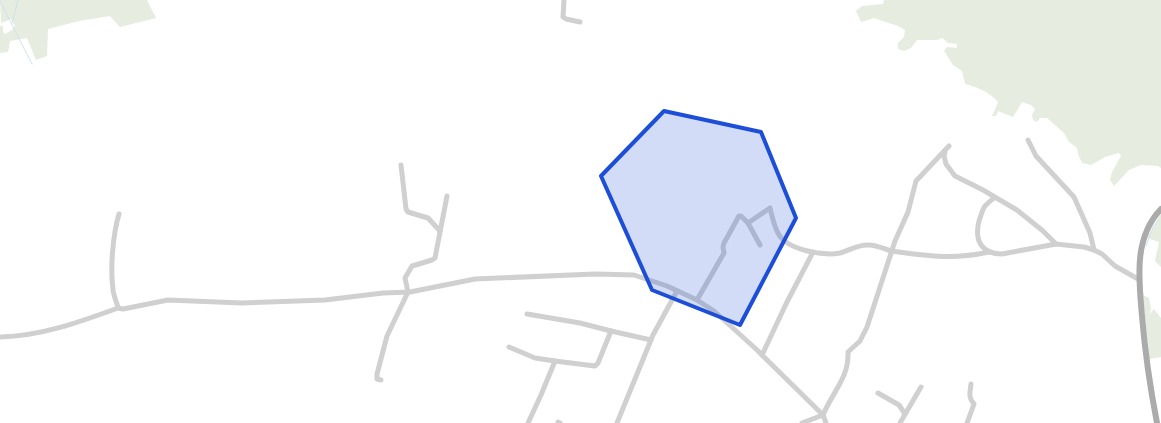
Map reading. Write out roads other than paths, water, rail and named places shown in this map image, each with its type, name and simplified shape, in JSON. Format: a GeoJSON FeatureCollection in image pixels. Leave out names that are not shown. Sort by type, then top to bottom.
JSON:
{"type":"FeatureCollection","features":[{"type":"Feature","properties":{"kind":"main road"},"geometry":{"type":"LineString","coordinates":[[1157,423],[1149,383],[1138,279],[1142,246],[1151,224],[1161,209]]}},
{"type":"Feature","properties":{"kind":"street"},"geometry":{"type":"LineString","coordinates":[[564,0],[563,17],[580,22]]}},
{"type":"Feature","properties":{"kind":"street"},"geometry":{"type":"LineString","coordinates":[[1028,140],[1036,156],[1074,197],[1090,233],[1094,250]]}},
{"type":"Feature","properties":{"kind":"street"},"geometry":{"type":"LineString","coordinates":[[802,423],[823,415],[830,398],[844,377],[848,365],[848,352],[860,341],[867,327],[892,251],[908,212],[916,181],[949,146],[944,156],[950,171],[955,176],[1027,217],[1056,244]]}},
{"type":"Feature","properties":{"kind":"street"},"geometry":{"type":"LineString","coordinates":[[401,165],[406,210],[428,218],[440,231]]}},
{"type":"Feature","properties":{"kind":"street"},"geometry":{"type":"LineString","coordinates":[[381,380],[377,379],[377,374],[387,336],[408,292],[405,282],[406,275],[412,266],[435,258],[447,196]]}},
{"type":"Feature","properties":{"kind":"street"},"geometry":{"type":"LineString","coordinates":[[989,252],[979,243],[977,233],[984,207],[994,198]]}},
{"type":"Feature","properties":{"kind":"street"},"geometry":{"type":"LineString","coordinates":[[748,223],[770,208],[778,234],[782,239],[789,244],[813,252],[841,252],[858,246],[869,245],[892,251],[949,258],[989,252],[1002,254],[1056,244],[1084,247],[1102,254],[1115,266],[1138,279]]}},
{"type":"Feature","properties":{"kind":"street"},"geometry":{"type":"LineString","coordinates":[[118,308],[113,290],[114,249],[116,224],[119,214]]}},
{"type":"Feature","properties":{"kind":"street"},"geometry":{"type":"LineString","coordinates":[[697,300],[724,253],[723,247],[739,216],[742,216],[748,223],[760,245]]}},
{"type":"Feature","properties":{"kind":"street"},"geometry":{"type":"LineString","coordinates":[[762,355],[813,252]]}},
{"type":"Feature","properties":{"kind":"street"},"geometry":{"type":"LineString","coordinates":[[0,337],[46,331],[118,308],[123,309],[168,300],[299,302],[408,292],[475,279],[594,274],[634,275],[656,281],[697,300],[714,311],[823,415],[826,423]]}},
{"type":"Feature","properties":{"kind":"street"},"geometry":{"type":"LineString","coordinates":[[617,423],[651,340],[677,291]]}},
{"type":"Feature","properties":{"kind":"street"},"geometry":{"type":"LineString","coordinates":[[527,314],[580,323],[651,340]]}},
{"type":"Feature","properties":{"kind":"street"},"geometry":{"type":"LineString","coordinates":[[510,347],[535,358],[595,366],[611,331]]}},
{"type":"Feature","properties":{"kind":"street"},"geometry":{"type":"LineString","coordinates":[[528,423],[542,395],[555,361]]}},
{"type":"Feature","properties":{"kind":"street"},"geometry":{"type":"LineString","coordinates":[[967,423],[974,404],[970,400],[969,394],[971,384]]}},
{"type":"Feature","properties":{"kind":"street"},"geometry":{"type":"LineString","coordinates":[[900,423],[921,387]]}},
{"type":"Feature","properties":{"kind":"street"},"geometry":{"type":"LineString","coordinates":[[878,393],[899,404],[906,414]]}},
{"type":"Feature","properties":{"kind":"waterway"},"geometry":{"type":"LineString","coordinates":[[12,23],[18,0]]}},
{"type":"Feature","properties":{"kind":"waterway"},"geometry":{"type":"LineString","coordinates":[[0,1],[32,64]]}},
{"type":"Feature","properties":{"kind":"waterway"},"geometry":{"type":"LineString","coordinates":[[1146,246],[1153,227],[1159,219]]}}]}
